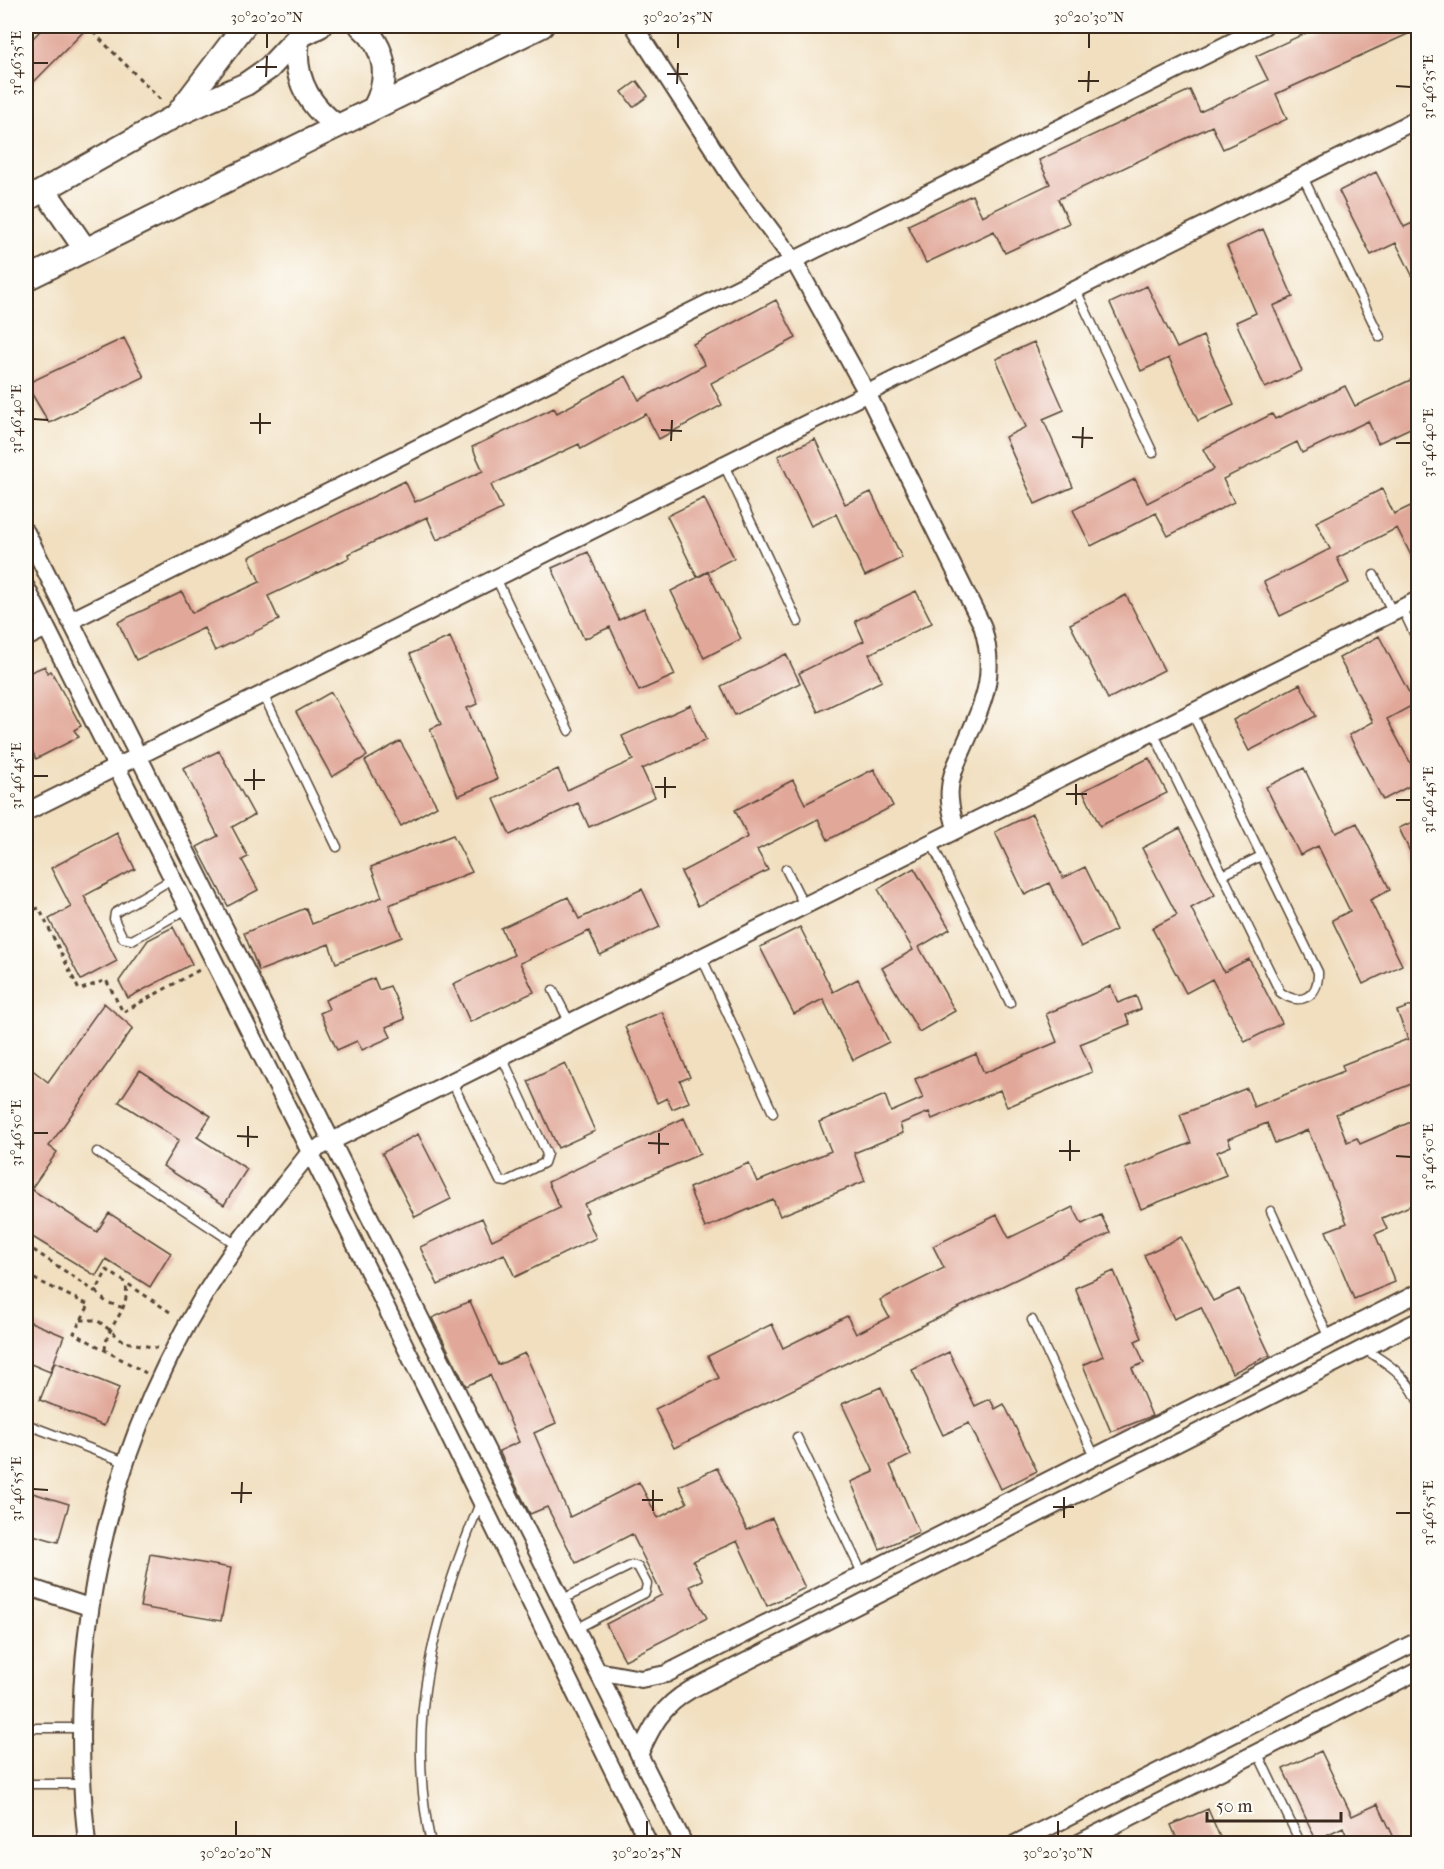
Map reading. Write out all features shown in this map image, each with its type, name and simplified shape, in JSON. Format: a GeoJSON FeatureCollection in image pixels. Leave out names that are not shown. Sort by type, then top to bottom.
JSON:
{"type":"FeatureCollection","features":[{"type":"Feature","properties":{"kind":"street"},"geometry":{"type":"LineString","coordinates":[[177,115],[244,26]]}},
{"type":"Feature","properties":{"kind":"street"},"geometry":{"type":"LineString","coordinates":[[85,249],[35,195],[177,115],[258,76],[299,31],[320,26]]}},
{"type":"Feature","properties":{"kind":"street"},"geometry":{"type":"LineString","coordinates":[[361,26],[375,40],[384,60],[384,85],[374,108]]}},
{"type":"Feature","properties":{"kind":"street"},"geometry":{"type":"LineString","coordinates":[[26,279],[542,26]]}},
{"type":"Feature","properties":{"kind":"street"},"geometry":{"type":"LineString","coordinates":[[634,26],[734,181],[794,261],[867,393],[982,625],[989,647],[991,669],[988,691],[957,763],[949,789],[956,829]]}},
{"type":"Feature","properties":{"kind":"street"},"geometry":{"type":"LineString","coordinates":[[70,621],[1264,26]]}},
{"type":"Feature","properties":{"kind":"street"},"geometry":{"type":"LineString","coordinates":[[299,31],[296,60],[301,83],[315,108],[337,126]]}},
{"type":"Feature","properties":{"kind":"street"},"geometry":{"type":"LineString","coordinates":[[26,812],[1419,119]]}},
{"type":"Feature","properties":{"kind":"street"},"geometry":{"type":"LineString","coordinates":[[26,532],[684,1844]]}},
{"type":"Feature","properties":{"kind":"street"},"geometry":{"type":"LineString","coordinates":[[26,586],[482,1499],[649,1844]]}},
{"type":"Feature","properties":{"kind":"street"},"geometry":{"type":"LineString","coordinates":[[87,1844],[80,1784],[81,1667],[89,1607],[104,1534],[125,1462],[158,1380],[188,1323],[237,1245],[310,1152],[804,904],[1419,600]]}},
{"type":"Feature","properties":{"kind":"street"},"geometry":{"type":"LineString","coordinates":[[26,638],[46,628]]}},
{"type":"Feature","properties":{"kind":"street"},"geometry":{"type":"LineString","coordinates":[[597,1671],[641,1679],[666,1674],[1419,1293]]}},
{"type":"Feature","properties":{"kind":"street"},"geometry":{"type":"LineString","coordinates":[[639,1755],[659,1715],[668,1705],[690,1690],[1419,1321]]}},
{"type":"Feature","properties":{"kind":"street"},"geometry":{"type":"LineString","coordinates":[[26,1586],[89,1607]]}},
{"type":"Feature","properties":{"kind":"street"},"geometry":{"type":"LineString","coordinates":[[1015,1844],[1419,1641]]}},
{"type":"Feature","properties":{"kind":"street"},"geometry":{"type":"LineString","coordinates":[[1077,1844],[1419,1671]]}},
{"type":"Feature","properties":{"kind":"lane"},"geometry":{"type":"LineString","coordinates":[[1303,177],[1380,337]]}},
{"type":"Feature","properties":{"kind":"lane"},"geometry":{"type":"LineString","coordinates":[[1076,290],[1153,453]]}},
{"type":"Feature","properties":{"kind":"lane"},"geometry":{"type":"LineString","coordinates":[[724,465],[798,622]]}},
{"type":"Feature","properties":{"kind":"lane"},"geometry":{"type":"LineString","coordinates":[[1374,575],[1419,642]]}},
{"type":"Feature","properties":{"kind":"lane"},"geometry":{"type":"LineString","coordinates":[[496,578],[569,732]]}},
{"type":"Feature","properties":{"kind":"lane"},"geometry":{"type":"LineString","coordinates":[[263,694],[337,847]]}},
{"type":"Feature","properties":{"kind":"lane"},"geometry":{"type":"LineString","coordinates":[[1153,732],[1280,992],[1289,999],[1302,1000],[1312,995],[1318,984],[1318,972],[1192,713]]}},
{"type":"Feature","properties":{"kind":"lane"},"geometry":{"type":"LineString","coordinates":[[931,842],[1010,1003]]}},
{"type":"Feature","properties":{"kind":"lane"},"geometry":{"type":"LineString","coordinates":[[1223,875],[1261,856]]}},
{"type":"Feature","properties":{"kind":"lane"},"geometry":{"type":"LineString","coordinates":[[786,869],[804,904]]}},
{"type":"Feature","properties":{"kind":"lane"},"geometry":{"type":"LineString","coordinates":[[172,879],[115,913],[114,920],[123,938],[132,940],[187,909]]}},
{"type":"Feature","properties":{"kind":"lane"},"geometry":{"type":"LineString","coordinates":[[701,956],[773,1113]]}},
{"type":"Feature","properties":{"kind":"lane"},"geometry":{"type":"LineString","coordinates":[[553,990],[569,1021]]}},
{"type":"Feature","properties":{"kind":"lane"},"geometry":{"type":"LineString","coordinates":[[451,1080],[500,1181],[506,1182],[544,1163],[547,1154],[501,1055]]}},
{"type":"Feature","properties":{"kind":"lane"},"geometry":{"type":"LineString","coordinates":[[97,1152],[237,1245]]}},
{"type":"Feature","properties":{"kind":"lane"},"geometry":{"type":"LineString","coordinates":[[1271,1211],[1329,1338]]}},
{"type":"Feature","properties":{"kind":"lane"},"geometry":{"type":"LineString","coordinates":[[1032,1320],[1095,1457]]}},
{"type":"Feature","properties":{"kind":"lane"},"geometry":{"type":"LineString","coordinates":[[1363,1349],[1396,1369],[1419,1401]]}},
{"type":"Feature","properties":{"kind":"lane"},"geometry":{"type":"LineString","coordinates":[[26,1424],[125,1462]]}},
{"type":"Feature","properties":{"kind":"lane"},"geometry":{"type":"LineString","coordinates":[[797,1437],[863,1575]]}},
{"type":"Feature","properties":{"kind":"lane"},"geometry":{"type":"LineString","coordinates":[[431,1844],[425,1817],[420,1734],[429,1653],[451,1573],[482,1499]]}},
{"type":"Feature","properties":{"kind":"lane"},"geometry":{"type":"LineString","coordinates":[[561,1600],[632,1565],[638,1566],[647,1584],[645,1593],[576,1629]]}},
{"type":"Feature","properties":{"kind":"lane"},"geometry":{"type":"LineString","coordinates":[[26,1728],[79,1728]]}},
{"type":"Feature","properties":{"kind":"lane"},"geometry":{"type":"LineString","coordinates":[[1257,1752],[1301,1844]]}},
{"type":"Feature","properties":{"kind":"lane"},"geometry":{"type":"LineString","coordinates":[[26,1784],[80,1784]]}},
{"type":"Feature","properties":{"kind":"path"},"geometry":{"type":"LineString","coordinates":[[87,26],[177,115]]}},
{"type":"Feature","properties":{"kind":"path"},"geometry":{"type":"LineString","coordinates":[[26,881],[26,898]]}},
{"type":"Feature","properties":{"kind":"path"},"geometry":{"type":"LineString","coordinates":[[26,912],[39,908],[78,988],[81,990],[106,980],[123,1012],[214,962]]}},
{"type":"Feature","properties":{"kind":"path"},"geometry":{"type":"LineString","coordinates":[[26,1040],[30,1045],[26,1052]]}},
{"type":"Feature","properties":{"kind":"path"},"geometry":{"type":"LineString","coordinates":[[26,1245],[96,1292],[106,1302],[124,1308]]}},
{"type":"Feature","properties":{"kind":"path"},"geometry":{"type":"LineString","coordinates":[[96,1292],[107,1270],[188,1323]]}},
{"type":"Feature","properties":{"kind":"path"},"geometry":{"type":"LineString","coordinates":[[26,1275],[89,1305],[74,1333],[158,1380]]}},
{"type":"Feature","properties":{"kind":"path"},"geometry":{"type":"LineString","coordinates":[[105,1350],[110,1331],[128,1300],[126,1283]]}},
{"type":"Feature","properties":{"kind":"path"},"geometry":{"type":"LineString","coordinates":[[81,1320],[97,1320],[125,1342],[173,1351]]}},
{"type":"Feature","properties":{"kind":"building"},"geometry":{"type":"Polygon","coordinates":[[[45,26],[89,26],[26,90],[26,45],[45,26]]]}},
{"type":"Feature","properties":{"kind":"building"},"geometry":{"type":"Polygon","coordinates":[[[1321,26],[1419,26],[1419,29],[1276,94],[1287,119],[1223,149],[1212,126],[1058,199],[1069,223],[1005,253],[994,231],[926,263],[908,225],[972,195],[982,216],[1050,184],[1039,160],[1190,90],[1200,112],[1268,80],[1256,56],[1321,26]]]}},
{"type":"Feature","properties":{"kind":"building"},"geometry":{"type":"Polygon","coordinates":[[[637,81],[648,96],[633,107],[622,92],[637,81]]]}},
{"type":"Feature","properties":{"kind":"building"},"geometry":{"type":"Polygon","coordinates":[[[1376,172],[1404,227],[1419,220],[1419,289],[1396,243],[1371,255],[1339,191],[1376,172]]]}},
{"type":"Feature","properties":{"kind":"building"},"geometry":{"type":"Polygon","coordinates":[[[1263,229],[1293,297],[1273,306],[1302,371],[1265,388],[1236,322],[1256,313],[1227,246],[1263,229]]]}},
{"type":"Feature","properties":{"kind":"building"},"geometry":{"type":"Polygon","coordinates":[[[1147,286],[1177,348],[1203,336],[1234,405],[1198,421],[1169,358],[1141,371],[1110,303],[1147,286]]]}},
{"type":"Feature","properties":{"kind":"building"},"geometry":{"type":"Polygon","coordinates":[[[776,300],[796,338],[711,383],[722,405],[659,439],[646,414],[581,449],[579,444],[491,485],[502,509],[437,540],[427,517],[348,554],[349,558],[268,596],[279,620],[215,651],[204,628],[136,660],[118,622],[182,592],[192,613],[260,582],[249,557],[405,481],[415,502],[483,471],[472,447],[554,408],[557,413],[626,376],[639,400],[705,365],[693,344],[776,300]]]}},
{"type":"Feature","properties":{"kind":"building"},"geometry":{"type":"Polygon","coordinates":[[[124,338],[144,377],[49,423],[26,384],[124,338]]]}},
{"type":"Feature","properties":{"kind":"building"},"geometry":{"type":"Polygon","coordinates":[[[1034,342],[1064,410],[1043,419],[1073,487],[1035,504],[1005,437],[1026,427],[996,359],[1034,342]]]}},
{"type":"Feature","properties":{"kind":"building"},"geometry":{"type":"Polygon","coordinates":[[[1419,376],[1419,424],[1378,443],[1368,421],[1302,453],[1297,442],[1223,479],[1234,502],[1168,536],[1156,513],[1091,546],[1073,510],[1135,479],[1147,503],[1214,469],[1203,449],[1272,414],[1275,419],[1345,386],[1355,406],[1419,376]]]}},
{"type":"Feature","properties":{"kind":"building"},"geometry":{"type":"Polygon","coordinates":[[[815,439],[845,504],[871,492],[902,558],[865,576],[836,514],[811,526],[778,456],[815,439]]]}},
{"type":"Feature","properties":{"kind":"building"},"geometry":{"type":"Polygon","coordinates":[[[1382,489],[1394,514],[1419,502],[1419,571],[1397,528],[1337,558],[1349,583],[1280,616],[1264,582],[1330,549],[1316,522],[1382,489]]]}},
{"type":"Feature","properties":{"kind":"building"},"geometry":{"type":"Polygon","coordinates":[[[704,498],[734,558],[697,577],[667,516],[704,498]]]}},
{"type":"Feature","properties":{"kind":"building"},"geometry":{"type":"Polygon","coordinates":[[[588,552],[619,620],[644,608],[675,675],[639,691],[610,627],[584,639],[552,568],[588,552]]]}},
{"type":"Feature","properties":{"kind":"building"},"geometry":{"type":"Polygon","coordinates":[[[708,572],[741,639],[704,658],[671,591],[708,572]]]}},
{"type":"Feature","properties":{"kind":"building"},"geometry":{"type":"Polygon","coordinates":[[[916,591],[932,623],[869,654],[882,681],[818,712],[799,673],[864,641],[855,621],[916,591]]]}},
{"type":"Feature","properties":{"kind":"building"},"geometry":{"type":"Polygon","coordinates":[[[1126,595],[1164,670],[1108,699],[1070,624],[1126,595]]]}},
{"type":"Feature","properties":{"kind":"building"},"geometry":{"type":"Polygon","coordinates":[[[1379,636],[1415,704],[1387,719],[1419,779],[1383,800],[1349,735],[1373,722],[1339,658],[1379,636]]]}},
{"type":"Feature","properties":{"kind":"building"},"geometry":{"type":"Polygon","coordinates":[[[450,637],[478,704],[467,708],[497,779],[458,796],[430,729],[441,724],[410,654],[450,637]]]}},
{"type":"Feature","properties":{"kind":"building"},"geometry":{"type":"Polygon","coordinates":[[[786,654],[800,683],[735,715],[721,686],[786,654]]]}},
{"type":"Feature","properties":{"kind":"building"},"geometry":{"type":"Polygon","coordinates":[[[45,666],[47,673],[51,671],[81,726],[74,730],[79,737],[36,759],[26,737],[26,674],[45,666]]]}},
{"type":"Feature","properties":{"kind":"building"},"geometry":{"type":"Polygon","coordinates":[[[1300,684],[1316,716],[1249,751],[1233,720],[1300,684]]]}},
{"type":"Feature","properties":{"kind":"building"},"geometry":{"type":"Polygon","coordinates":[[[331,692],[367,756],[332,777],[296,712],[331,692]]]}},
{"type":"Feature","properties":{"kind":"building"},"geometry":{"type":"Polygon","coordinates":[[[691,705],[706,740],[642,769],[655,797],[589,827],[578,803],[510,835],[494,799],[558,769],[567,790],[633,760],[622,736],[691,705]]]}},
{"type":"Feature","properties":{"kind":"building"},"geometry":{"type":"Polygon","coordinates":[[[400,741],[437,806],[401,826],[365,761],[400,741]]]}},
{"type":"Feature","properties":{"kind":"building"},"geometry":{"type":"Polygon","coordinates":[[[219,751],[254,815],[232,827],[248,857],[242,860],[258,890],[228,906],[197,847],[218,836],[183,768],[219,751]]]}},
{"type":"Feature","properties":{"kind":"building"},"geometry":{"type":"Polygon","coordinates":[[[1149,758],[1167,793],[1100,826],[1083,791],[1149,758]]]}},
{"type":"Feature","properties":{"kind":"building"},"geometry":{"type":"Polygon","coordinates":[[[1304,768],[1336,833],[1357,823],[1390,890],[1370,900],[1402,965],[1363,984],[1332,920],[1350,911],[1318,846],[1300,855],[1266,787],[1304,768]]]}},
{"type":"Feature","properties":{"kind":"building"},"geometry":{"type":"Polygon","coordinates":[[[874,769],[893,806],[828,840],[818,819],[757,850],[768,870],[698,906],[681,872],[748,837],[735,810],[793,780],[805,804],[874,769]]]}},
{"type":"Feature","properties":{"kind":"building"},"geometry":{"type":"Polygon","coordinates":[[[1032,814],[1063,878],[1085,867],[1116,930],[1081,947],[1049,883],[1025,895],[995,832],[1032,814]]]}},
{"type":"Feature","properties":{"kind":"building"},"geometry":{"type":"Polygon","coordinates":[[[1419,819],[1419,871],[1399,828],[1419,819]]]}},
{"type":"Feature","properties":{"kind":"building"},"geometry":{"type":"Polygon","coordinates":[[[1180,828],[1215,895],[1191,908],[1224,972],[1249,959],[1282,1023],[1245,1042],[1212,979],[1186,993],[1152,928],[1177,915],[1142,848],[1180,828]]]}},
{"type":"Feature","properties":{"kind":"building"},"geometry":{"type":"Polygon","coordinates":[[[117,833],[135,869],[84,896],[117,961],[81,980],[49,919],[71,907],[51,868],[117,833]]]}},
{"type":"Feature","properties":{"kind":"building"},"geometry":{"type":"Polygon","coordinates":[[[453,835],[472,872],[389,905],[402,937],[336,963],[329,944],[259,971],[244,933],[306,908],[312,924],[382,897],[371,867],[453,835]]]}},
{"type":"Feature","properties":{"kind":"building"},"geometry":{"type":"Polygon","coordinates":[[[914,868],[950,929],[919,947],[955,1011],[919,1032],[882,968],[913,950],[878,889],[914,868]]]}},
{"type":"Feature","properties":{"kind":"building"},"geometry":{"type":"Polygon","coordinates":[[[642,889],[660,927],[600,955],[589,931],[520,963],[534,992],[470,1022],[453,984],[514,955],[501,928],[568,897],[579,919],[642,889]]]}},
{"type":"Feature","properties":{"kind":"building"},"geometry":{"type":"Polygon","coordinates":[[[173,927],[192,964],[128,998],[119,981],[148,940],[173,927]]]}},
{"type":"Feature","properties":{"kind":"building"},"geometry":{"type":"Polygon","coordinates":[[[800,927],[833,992],[858,979],[889,1042],[853,1060],[823,999],[794,1014],[760,947],[800,927]]]}},
{"type":"Feature","properties":{"kind":"building"},"geometry":{"type":"Polygon","coordinates":[[[374,978],[379,990],[390,986],[405,1019],[386,1027],[391,1037],[362,1050],[357,1041],[337,1050],[320,1013],[329,1009],[325,1000],[374,978]]]}},
{"type":"Feature","properties":{"kind":"building"},"geometry":{"type":"Polygon","coordinates":[[[1111,986],[1118,1003],[1136,996],[1141,1009],[1126,1015],[1130,1024],[1080,1044],[1092,1072],[1007,1107],[1000,1090],[932,1119],[929,1112],[900,1124],[903,1133],[854,1153],[865,1181],[780,1216],[773,1199],[705,1228],[689,1188],[749,1163],[757,1182],[831,1151],[819,1122],[885,1095],[891,1112],[923,1098],[915,1079],[976,1054],[984,1073],[1057,1042],[1046,1014],[1111,986]]]}},
{"type":"Feature","properties":{"kind":"building"},"geometry":{"type":"Polygon","coordinates":[[[104,1003],[133,1028],[49,1146],[57,1152],[31,1189],[97,1232],[109,1213],[171,1253],[150,1287],[106,1259],[96,1276],[26,1233],[26,1065],[48,1082],[104,1003]]]}},
{"type":"Feature","properties":{"kind":"building"},"geometry":{"type":"Polygon","coordinates":[[[1419,1003],[1419,1081],[1336,1114],[1347,1142],[1357,1138],[1360,1144],[1413,1121],[1419,1134],[1419,1202],[1382,1218],[1387,1229],[1375,1234],[1395,1282],[1354,1299],[1326,1231],[1347,1223],[1308,1130],[1275,1143],[1267,1123],[1228,1139],[1231,1146],[1217,1152],[1226,1175],[1141,1209],[1125,1169],[1191,1143],[1180,1115],[1247,1088],[1254,1107],[1344,1071],[1342,1065],[1408,1039],[1397,1011],[1419,1003]]]}},
{"type":"Feature","properties":{"kind":"building"},"geometry":{"type":"Polygon","coordinates":[[[662,1012],[690,1077],[680,1081],[689,1102],[672,1109],[667,1098],[657,1103],[625,1027],[662,1012]]]}},
{"type":"Feature","properties":{"kind":"building"},"geometry":{"type":"Polygon","coordinates":[[[565,1063],[595,1131],[558,1148],[528,1081],[565,1063]]]}},
{"type":"Feature","properties":{"kind":"building"},"geometry":{"type":"Polygon","coordinates":[[[140,1070],[211,1116],[197,1137],[247,1169],[224,1205],[163,1166],[179,1140],[119,1102],[140,1070]]]}},
{"type":"Feature","properties":{"kind":"building"},"geometry":{"type":"Polygon","coordinates":[[[684,1118],[700,1154],[584,1204],[588,1212],[585,1214],[596,1238],[515,1277],[504,1254],[438,1285],[420,1247],[482,1218],[492,1240],[560,1208],[548,1182],[684,1118]]]}},
{"type":"Feature","properties":{"kind":"building"},"geometry":{"type":"Polygon","coordinates":[[[418,1134],[451,1199],[415,1217],[382,1153],[418,1134]]]}},
{"type":"Feature","properties":{"kind":"building"},"geometry":{"type":"Polygon","coordinates":[[[1073,1207],[1082,1224],[1101,1215],[1110,1233],[674,1448],[655,1409],[719,1378],[708,1356],[772,1324],[783,1348],[847,1316],[856,1334],[889,1317],[880,1300],[944,1268],[933,1246],[997,1215],[1009,1238],[1073,1207]]]}},
{"type":"Feature","properties":{"kind":"building"},"geometry":{"type":"Polygon","coordinates":[[[1181,1237],[1213,1301],[1239,1289],[1270,1355],[1232,1373],[1201,1307],[1174,1319],[1144,1255],[1181,1237]]]}},
{"type":"Feature","properties":{"kind":"building"},"geometry":{"type":"Polygon","coordinates":[[[1114,1271],[1142,1338],[1135,1341],[1144,1363],[1132,1368],[1152,1416],[1111,1432],[1083,1365],[1103,1356],[1075,1288],[1114,1271]]]}},
{"type":"Feature","properties":{"kind":"building"},"geometry":{"type":"Polygon","coordinates":[[[470,1301],[498,1365],[525,1353],[556,1423],[534,1433],[570,1517],[639,1482],[658,1518],[687,1503],[679,1486],[717,1468],[747,1530],[772,1518],[805,1588],[767,1606],[737,1541],[693,1561],[703,1580],[690,1586],[707,1618],[625,1660],[606,1624],[662,1595],[632,1534],[576,1563],[547,1507],[530,1514],[499,1451],[519,1442],[490,1375],[466,1386],[432,1318],[470,1301]]]}},
{"type":"Feature","properties":{"kind":"building"},"geometry":{"type":"Polygon","coordinates":[[[26,1320],[64,1336],[50,1372],[26,1362],[26,1320]]]}},
{"type":"Feature","properties":{"kind":"building"},"geometry":{"type":"Polygon","coordinates":[[[949,1352],[975,1406],[990,1399],[995,1409],[1004,1404],[1037,1471],[1001,1489],[969,1423],[943,1435],[912,1370],[949,1352]]]}},
{"type":"Feature","properties":{"kind":"building"},"geometry":{"type":"Polygon","coordinates":[[[55,1362],[119,1388],[104,1426],[40,1400],[55,1362]]]}},
{"type":"Feature","properties":{"kind":"building"},"geometry":{"type":"Polygon","coordinates":[[[881,1387],[911,1455],[890,1465],[919,1532],[880,1549],[851,1482],[874,1472],[842,1404],[881,1387]]]}},
{"type":"Feature","properties":{"kind":"building"},"geometry":{"type":"Polygon","coordinates":[[[26,1491],[69,1504],[58,1542],[26,1533],[26,1491]]]}},
{"type":"Feature","properties":{"kind":"building"},"geometry":{"type":"Polygon","coordinates":[[[150,1554],[231,1568],[221,1621],[140,1607],[150,1554]]]}},
{"type":"Feature","properties":{"kind":"building"},"geometry":{"type":"Polygon","coordinates":[[[1321,1751],[1352,1816],[1378,1804],[1397,1844],[1350,1844],[1343,1827],[1316,1840],[1283,1769],[1321,1751]]]}},
{"type":"Feature","properties":{"kind":"building"},"geometry":{"type":"Polygon","coordinates":[[[1208,1809],[1223,1844],[1179,1844],[1171,1825],[1208,1809]]]}}]}
